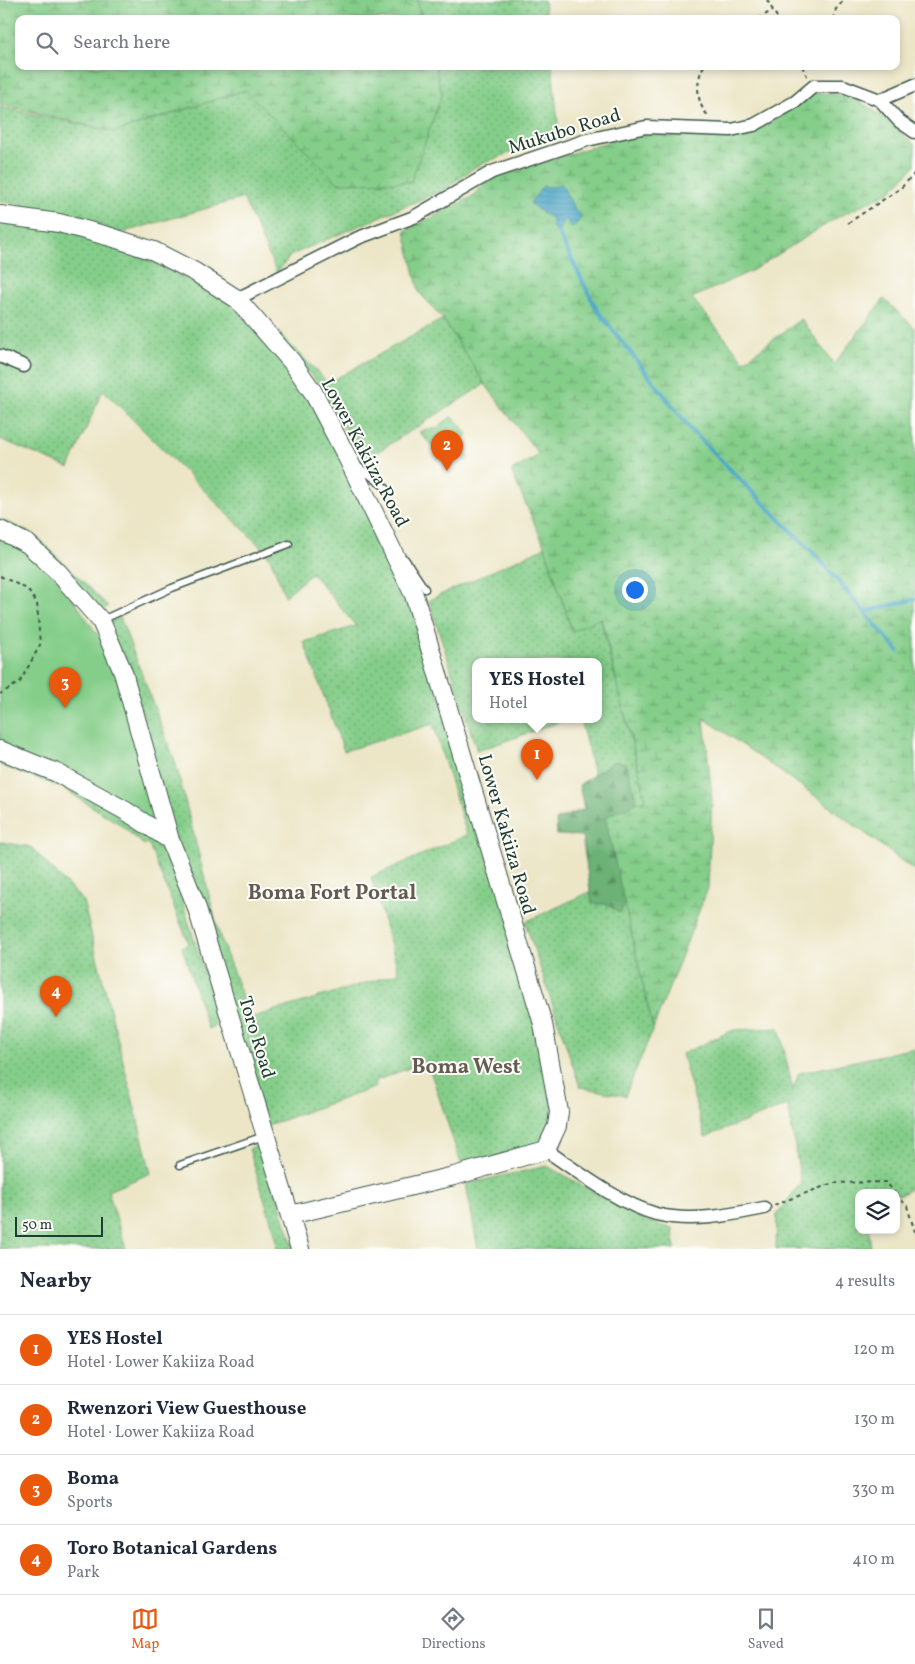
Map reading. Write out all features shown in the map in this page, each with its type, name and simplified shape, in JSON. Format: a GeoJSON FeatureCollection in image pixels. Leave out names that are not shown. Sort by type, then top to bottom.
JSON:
{"type":"FeatureCollection","features":[{"type":"Feature","properties":{"kind":"main road","name":"Lower Kakiiza Road"},"geometry":{"type":"LineString","coordinates":[[0,215],[59,223],[154,251],[195,272],[237,299],[292,362],[313,392],[386,534],[414,595],[543,1024],[559,1112],[557,1126],[546,1150]]}},
{"type":"Feature","properties":{"kind":"main road","name":"Toro Road"},"geometry":{"type":"LineString","coordinates":[[0,530],[28,544],[57,571],[100,621],[123,672],[170,840],[196,905],[300,1249]]}},
{"type":"Feature","properties":{"kind":"main road"},"geometry":{"type":"LineString","coordinates":[[0,750],[57,773],[126,811],[170,840]]}},
{"type":"Feature","properties":{"kind":"main road"},"geometry":{"type":"LineString","coordinates":[[290,1215],[454,1176],[546,1150]]}},
{"type":"Feature","properties":{"kind":"street"},"geometry":{"type":"LineString","coordinates":[[915,85],[880,100],[899,121],[915,132]]}},
{"type":"Feature","properties":{"kind":"street","name":"Mukubo Road"},"geometry":{"type":"LineString","coordinates":[[237,299],[349,242],[414,217],[492,172],[588,140],[646,127],[731,130],[754,125],[795,102],[814,86],[843,86],[880,100]]}},
{"type":"Feature","properties":{"kind":"street"},"geometry":{"type":"LineString","coordinates":[[0,356],[24,366]]}},
{"type":"Feature","properties":{"kind":"street"},"geometry":{"type":"LineString","coordinates":[[546,1150],[596,1184],[658,1214],[725,1216],[764,1208]]}},
{"type":"Feature","properties":{"kind":"lane"},"geometry":{"type":"LineString","coordinates":[[347,457],[386,488]]}},
{"type":"Feature","properties":{"kind":"lane"},"geometry":{"type":"LineString","coordinates":[[386,534],[425,589]]}},
{"type":"Feature","properties":{"kind":"lane"},"geometry":{"type":"LineString","coordinates":[[100,621],[172,588],[289,544]]}},
{"type":"Feature","properties":{"kind":"lane"},"geometry":{"type":"LineString","coordinates":[[180,1165],[265,1135]]}},
{"type":"Feature","properties":{"kind":"path"},"geometry":{"type":"LineString","coordinates":[[767,0],[776,15]]}},
{"type":"Feature","properties":{"kind":"path"},"geometry":{"type":"LineString","coordinates":[[834,15],[836,9],[844,0]]}},
{"type":"Feature","properties":{"kind":"path"},"geometry":{"type":"LineString","coordinates":[[765,15],[773,10]]}},
{"type":"Feature","properties":{"kind":"path"},"geometry":{"type":"LineString","coordinates":[[703,70],[698,97],[705,113],[731,130]]}},
{"type":"Feature","properties":{"kind":"path"},"geometry":{"type":"LineString","coordinates":[[848,223],[901,188],[915,173]]}},
{"type":"Feature","properties":{"kind":"path"},"geometry":{"type":"LineString","coordinates":[[0,576],[27,589],[37,603],[40,645],[20,682],[0,694]]}},
{"type":"Feature","properties":{"kind":"path"},"geometry":{"type":"LineString","coordinates":[[764,1208],[833,1183],[886,1182],[892,1189]]}},
{"type":"Feature","properties":{"kind":"path"},"geometry":{"type":"LineString","coordinates":[[900,1198],[907,1206],[915,1232]]}},
{"type":"Feature","properties":{"kind":"green space"},"geometry":{"type":"Polygon","coordinates":[[[0,0],[417,0],[421,15],[15,15],[15,70],[436,70],[442,94],[411,182],[338,183],[245,90],[115,132],[0,104],[0,0]]]}},
{"type":"Feature","properties":{"kind":"green space"},"geometry":{"type":"Polygon","coordinates":[[[417,0],[544,0],[546,15],[421,15],[417,0]]]}},
{"type":"Feature","properties":{"kind":"green space"},"geometry":{"type":"Polygon","coordinates":[[[436,70],[552,70],[559,132],[475,167],[445,189],[291,255],[277,273],[243,198],[117,234],[83,216],[0,201],[0,107],[115,132],[245,90],[338,183],[442,94],[436,70]]]}},
{"type":"Feature","properties":{"kind":"green space"},"geometry":{"type":"Polygon","coordinates":[[[814,93],[846,97],[881,115],[915,145],[915,165],[891,191],[838,217],[753,270],[692,298],[744,361],[801,319],[834,364],[884,299],[915,328],[915,871],[821,800],[704,718],[712,798],[708,888],[653,1029],[605,817],[646,799],[601,618],[572,631],[545,547],[511,471],[539,455],[485,384],[443,319],[419,292],[405,231],[474,196],[487,180],[633,134],[719,138],[764,127],[814,93]]]}},
{"type":"Feature","properties":{"kind":"green space"},"geometry":{"type":"Polygon","coordinates":[[[0,221],[68,231],[97,240],[163,266],[231,303],[292,369],[340,447],[414,610],[539,1023],[553,1108],[552,1125],[540,1142],[524,1151],[461,1164],[427,1061],[375,1081],[376,1087],[266,1126],[103,625],[120,617],[175,761],[219,934],[250,1018],[399,973],[371,877],[467,835],[433,724],[344,751],[304,642],[356,626],[312,573],[285,596],[271,560],[263,549],[103,390],[69,468],[0,439],[0,221]]]}},
{"type":"Feature","properties":{"kind":"green space"},"geometry":{"type":"Polygon","coordinates":[[[256,309],[328,383],[443,319],[485,384],[363,461],[319,385],[256,309]]]}},
{"type":"Feature","properties":{"kind":"green space"},"geometry":{"type":"Polygon","coordinates":[[[452,416],[468,434],[459,444],[470,458],[466,462],[455,448],[443,458],[419,432],[426,429],[436,429],[452,416]]]}},
{"type":"Feature","properties":{"kind":"green space"},"geometry":{"type":"Polygon","coordinates":[[[0,519],[35,535],[108,606],[99,614],[0,527],[0,519]]]}},
{"type":"Feature","properties":{"kind":"green space"},"geometry":{"type":"Polygon","coordinates":[[[0,535],[54,572],[120,667],[148,770],[150,807],[159,833],[0,750],[0,535]]]}},
{"type":"Feature","properties":{"kind":"green space"},"geometry":{"type":"Polygon","coordinates":[[[545,547],[572,631],[600,617],[646,799],[638,806],[605,817],[581,723],[602,723],[602,658],[472,658],[472,723],[557,723],[477,751],[429,600],[545,547]]]}},
{"type":"Feature","properties":{"kind":"green space"},"geometry":{"type":"Polygon","coordinates":[[[0,753],[123,814],[152,838],[161,850],[175,878],[220,1023],[208,1029],[182,947],[189,944],[148,843],[144,845],[118,823],[61,787],[0,765],[0,753]]]}},
{"type":"Feature","properties":{"kind":"green space"},"geometry":{"type":"Polygon","coordinates":[[[614,761],[626,763],[638,806],[635,893],[619,913],[607,904],[592,904],[582,836],[557,835],[556,820],[584,809],[579,785],[614,761]]]}},
{"type":"Feature","properties":{"kind":"green space"},"geometry":{"type":"Polygon","coordinates":[[[0,842],[31,847],[83,901],[151,1173],[108,1191],[126,1249],[0,1249],[0,842]]]}},
{"type":"Feature","properties":{"kind":"green space"},"geometry":{"type":"Polygon","coordinates":[[[620,878],[653,1029],[625,1096],[580,1087],[525,922],[620,878]]]}},
{"type":"Feature","properties":{"kind":"green space"},"geometry":{"type":"Polygon","coordinates":[[[779,1028],[793,1090],[799,1073],[915,1048],[915,1185],[905,1193],[900,1194],[900,1189],[855,1189],[855,1234],[869,1234],[871,1249],[776,1249],[777,1214],[801,1183],[788,1105],[705,1137],[682,1054],[733,1030],[779,1028]]]}},
{"type":"Feature","properties":{"kind":"green space"},"geometry":{"type":"Polygon","coordinates":[[[261,1144],[294,1249],[277,1249],[276,1237],[249,1149],[261,1144]]]}},
{"type":"Feature","properties":{"kind":"green space"},"geometry":{"type":"Polygon","coordinates":[[[547,1166],[644,1220],[673,1229],[675,1249],[478,1249],[466,1184],[547,1166]]]}},
{"type":"Feature","properties":{"kind":"water"},"geometry":{"type":"Polygon","coordinates":[[[561,184],[582,217],[573,228],[565,219],[558,232],[551,226],[552,218],[542,213],[530,203],[543,186],[553,187],[561,184]]]}},
{"type":"Feature","properties":{"kind":"waterway"},"geometry":{"type":"LineString","coordinates":[[558,232],[597,310],[693,432],[819,559],[898,651]]}},
{"type":"Feature","properties":{"kind":"waterway"},"geometry":{"type":"LineString","coordinates":[[865,612],[915,599]]}},
{"type":"Feature","properties":{"kind":"place","name":"Rwenzori View Guesthouse"},"geometry":{"type":"Point","coordinates":[447,471]}},
{"type":"Feature","properties":{"kind":"place","name":"Boma"},"geometry":{"type":"Point","coordinates":[65,708]}},
{"type":"Feature","properties":{"kind":"place","name":"YES Hostel"},"geometry":{"type":"Point","coordinates":[537,780]}},
{"type":"Feature","properties":{"kind":"place","name":"Toro Botanical Gardens"},"geometry":{"type":"Point","coordinates":[56,1017]}},
{"type":"Feature","properties":{"kind":"district","name":"Boma Fort Portal"},"geometry":{"type":"Point","coordinates":[332,892]}},
{"type":"Feature","properties":{"kind":"district","name":"Boma West"},"geometry":{"type":"Point","coordinates":[466,1066]}}]}
